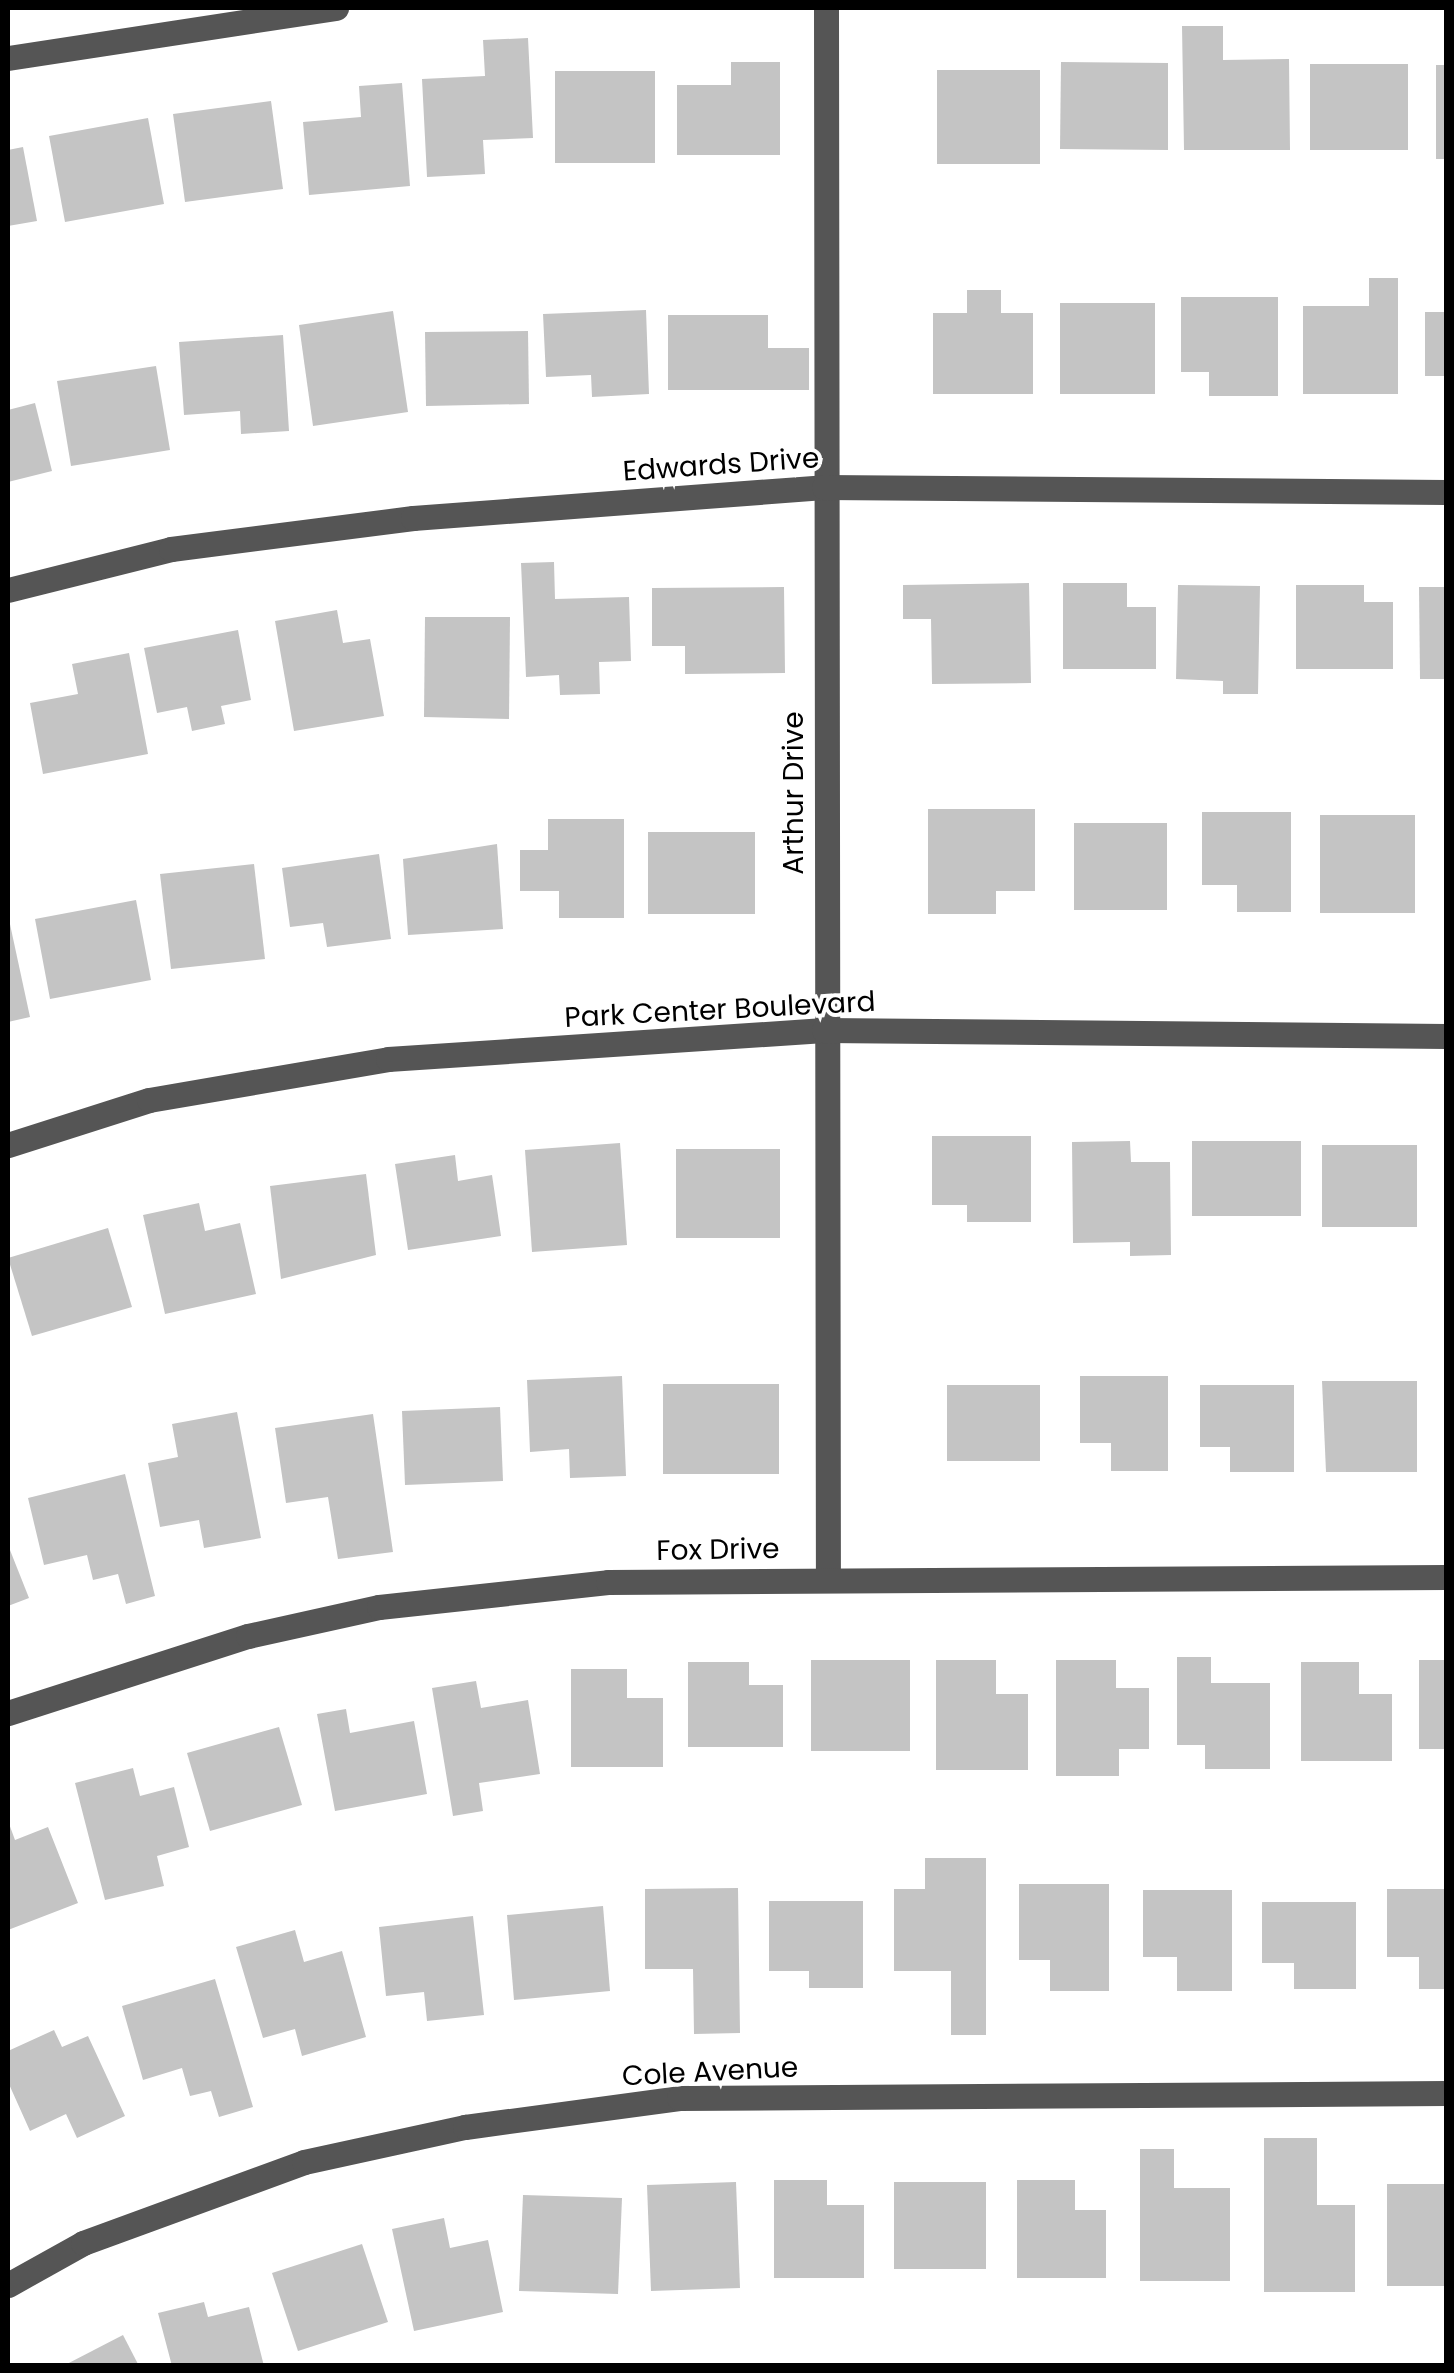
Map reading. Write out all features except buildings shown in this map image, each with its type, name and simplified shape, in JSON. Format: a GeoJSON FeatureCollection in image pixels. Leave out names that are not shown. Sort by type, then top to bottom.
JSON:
{"type":"FeatureCollection","features":[{"type":"Feature","properties":{"kind":"street"},"geometry":{"type":"LineString","coordinates":[[8,58],[336,8]]}},
{"type":"Feature","properties":{"kind":"street","name":"Arthur Drive"},"geometry":{"type":"LineString","coordinates":[[826,8],[824,1030],[828,1579]]}},
{"type":"Feature","properties":{"kind":"street","name":"Edwards Drive"},"geometry":{"type":"LineString","coordinates":[[8,590],[171,549],[394,520],[824,487],[1446,492]]}},
{"type":"Feature","properties":{"kind":"street","name":"Park Center Boulevard"},"geometry":{"type":"LineString","coordinates":[[8,1145],[149,1100],[388,1059],[824,1030],[1446,1036]]}},
{"type":"Feature","properties":{"kind":"street","name":"Fox Drive"},"geometry":{"type":"LineString","coordinates":[[8,1713],[248,1636],[380,1607],[608,1582],[1446,1577]]}},
{"type":"Feature","properties":{"kind":"street","name":"Cole Avenue"},"geometry":{"type":"LineString","coordinates":[[8,2284],[83,2243],[304,2162],[465,2126],[678,2098],[1446,2093]]}}]}
